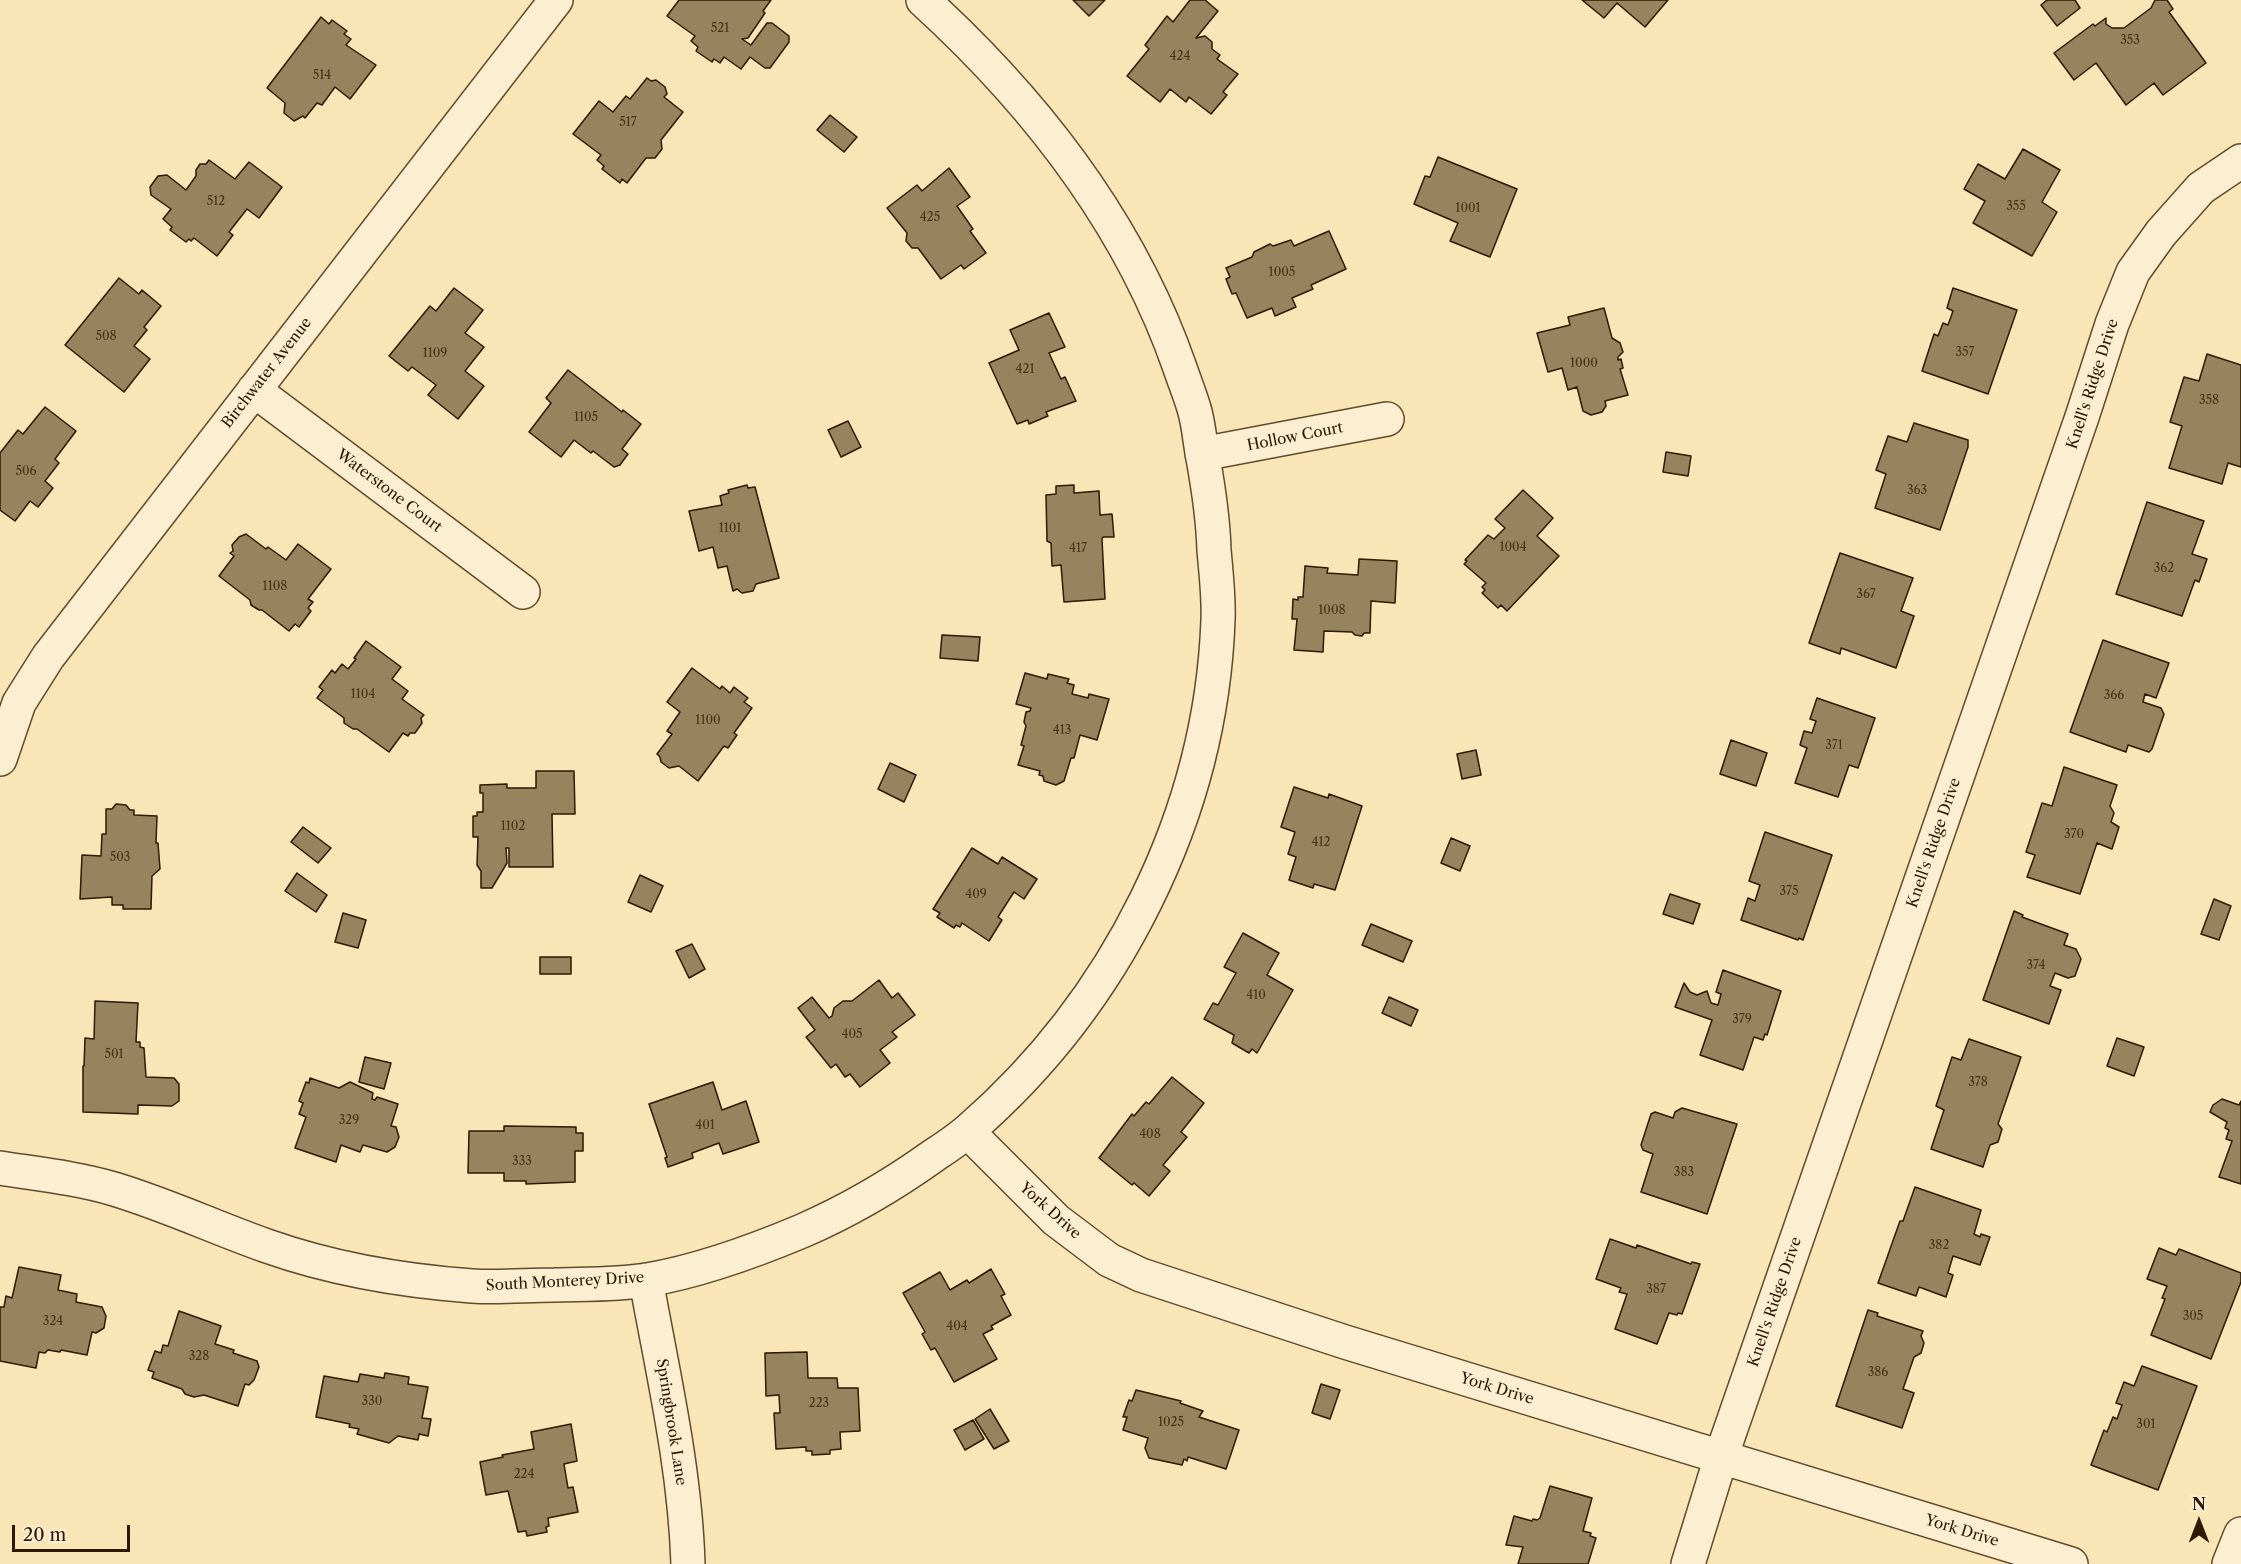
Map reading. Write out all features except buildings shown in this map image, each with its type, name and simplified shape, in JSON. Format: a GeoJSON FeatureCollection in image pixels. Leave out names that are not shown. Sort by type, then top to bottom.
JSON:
{"type":"FeatureCollection","features":[{"type":"Feature","properties":{"kind":"street","name":"Birchwater Avenue"},"geometry":{"type":"LineString","coordinates":[[0,759],[19,703],[48,657],[556,0]]}},
{"type":"Feature","properties":{"kind":"street","name":"South Monterey Drive"},"geometry":{"type":"LineString","coordinates":[[0,1168],[111,1188],[209,1222],[268,1246],[338,1266],[399,1277],[476,1286],[592,1284],[646,1280],[756,1250],[837,1215],[896,1182],[968,1132],[1030,1071],[1075,1018],[1127,939],[1158,876],[1188,793],[1209,707],[1218,618],[1212,504],[1196,414],[1171,340],[1143,279],[1098,199],[1028,107],[952,26],[923,0]]}},
{"type":"Feature","properties":{"kind":"street","name":"Knell's Ridge Drive"},"geometry":{"type":"LineString","coordinates":[[1688,1564],[1721,1457],[2082,417],[2112,324],[2133,272],[2161,233],[2201,188],[2241,160]]}},
{"type":"Feature","properties":{"kind":"street","name":"Waterstone Court"},"geometry":{"type":"LineString","coordinates":[[254,390],[524,592]]}},
{"type":"Feature","properties":{"kind":"street","name":"Hollow Court"},"geometry":{"type":"LineString","coordinates":[[1202,454],[1387,419]]}},
{"type":"Feature","properties":{"kind":"street","name":"York Drive"},"geometry":{"type":"LineString","coordinates":[[968,1132],[1056,1220],[1109,1260],[1141,1275],[1345,1342],[2071,1564]]}},
{"type":"Feature","properties":{"kind":"street","name":"Springbrook Lane"},"geometry":{"type":"LineString","coordinates":[[646,1280],[678,1459],[688,1564]]}},
{"type":"Feature","properties":{"kind":"street"},"geometry":{"type":"LineString","coordinates":[[2229,1564],[2241,1534]]}}]}
